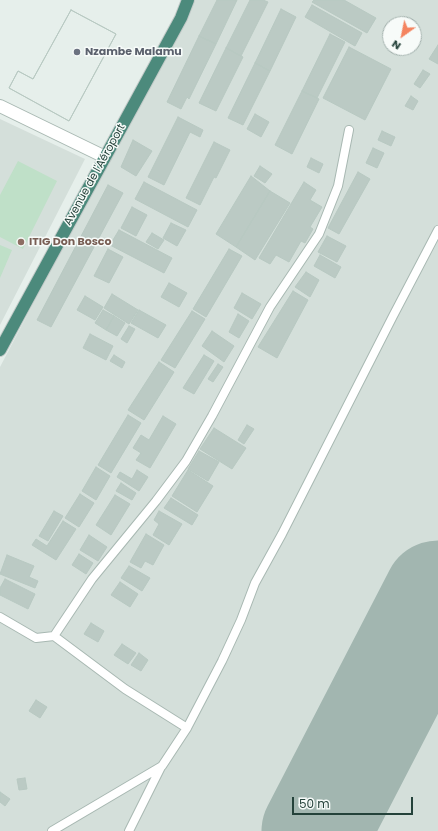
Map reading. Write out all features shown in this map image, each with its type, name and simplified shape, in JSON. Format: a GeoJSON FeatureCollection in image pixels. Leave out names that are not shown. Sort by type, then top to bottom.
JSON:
{"type":"FeatureCollection","features":[{"type":"Feature","properties":{"kind":"highway","name":"Avenue de l'Aéroport"},"geometry":{"type":"LineString","coordinates":[[0,350],[181,18],[188,0]]}},
{"type":"Feature","properties":{"kind":"street"},"geometry":{"type":"LineString","coordinates":[[0,106],[105,157]]}},
{"type":"Feature","properties":{"kind":"lane"},"geometry":{"type":"LineString","coordinates":[[54,636],[92,578],[156,501],[186,461],[212,416],[270,307],[319,234],[338,186],[349,130]]}},
{"type":"Feature","properties":{"kind":"lane"},"geometry":{"type":"LineString","coordinates":[[129,831],[162,766],[187,728],[222,660],[241,620],[255,583],[282,534],[438,230]]}},
{"type":"Feature","properties":{"kind":"lane"},"geometry":{"type":"LineString","coordinates":[[0,618],[36,638],[54,636],[125,689],[187,728]]}},
{"type":"Feature","properties":{"kind":"lane"},"geometry":{"type":"LineString","coordinates":[[52,831],[162,766]]}},
{"type":"Feature","properties":{"kind":"shaded area"},"geometry":{"type":"Polygon","coordinates":[[[192,0],[438,0],[438,831],[0,831],[0,367],[192,0]]]}},
{"type":"Feature","properties":{"kind":"shaded area","name":"ITIG Don Bosco"},"geometry":{"type":"Polygon","coordinates":[[[0,119],[85,159],[0,325],[0,119]]]}},
{"type":"Feature","properties":{"kind":"green space"},"geometry":{"type":"Polygon","coordinates":[[[18,161],[57,181],[23,249],[0,237],[0,195],[18,161]]]}},
{"type":"Feature","properties":{"kind":"green space"},"geometry":{"type":"Polygon","coordinates":[[[0,245],[12,250],[0,278],[0,245]]]}},
{"type":"Feature","properties":{"kind":"building"},"geometry":{"type":"Polygon","coordinates":[[[217,0],[237,0],[216,44],[199,36],[217,0]]]}},
{"type":"Feature","properties":{"kind":"building"},"geometry":{"type":"Polygon","coordinates":[[[250,0],[263,0],[268,2],[241,56],[226,48],[250,0]]]}},
{"type":"Feature","properties":{"kind":"building"},"geometry":{"type":"Polygon","coordinates":[[[314,0],[344,0],[376,18],[367,33],[312,2],[314,0]]]}},
{"type":"Feature","properties":{"kind":"building"},"geometry":{"type":"Polygon","coordinates":[[[312,5],[362,33],[355,46],[305,17],[312,5]]]}},
{"type":"Feature","properties":{"kind":"building"},"geometry":{"type":"Polygon","coordinates":[[[281,9],[296,17],[270,71],[255,63],[281,9]]]}},
{"type":"Feature","properties":{"kind":"building","name":"Nzambe Malamu"},"geometry":{"type":"Polygon","coordinates":[[[71,10],[116,34],[69,121],[9,88],[18,71],[33,79],[71,10]]]}},
{"type":"Feature","properties":{"kind":"building","name":"Nzambe Malamu"},"geometry":{"type":"Polygon","coordinates":[[[71,10],[116,34],[69,121],[9,88],[18,71],[33,79],[71,10]]]}},
{"type":"Feature","properties":{"kind":"building"},"geometry":{"type":"Polygon","coordinates":[[[330,34],[345,42],[317,98],[302,91],[330,34]]]}},
{"type":"Feature","properties":{"kind":"building"},"geometry":{"type":"Polygon","coordinates":[[[199,36],[216,44],[189,99],[187,97],[181,109],[167,102],[199,36]]]}},
{"type":"Feature","properties":{"kind":"building"},"geometry":{"type":"Polygon","coordinates":[[[438,45],[438,64],[429,59],[438,45]]]}},
{"type":"Feature","properties":{"kind":"building"},"geometry":{"type":"Polygon","coordinates":[[[349,47],[391,69],[365,120],[323,98],[349,47]]]}},
{"type":"Feature","properties":{"kind":"building"},"geometry":{"type":"Polygon","coordinates":[[[226,48],[243,57],[216,111],[199,103],[226,48]]]}},
{"type":"Feature","properties":{"kind":"building"},"geometry":{"type":"Polygon","coordinates":[[[255,63],[270,71],[243,125],[228,118],[255,63]]]}},
{"type":"Feature","properties":{"kind":"building"},"geometry":{"type":"Polygon","coordinates":[[[423,70],[430,74],[420,88],[414,84],[423,70]]]}},
{"type":"Feature","properties":{"kind":"building"},"geometry":{"type":"Polygon","coordinates":[[[302,91],[319,99],[292,154],[275,145],[302,91]]]}},
{"type":"Feature","properties":{"kind":"building"},"geometry":{"type":"Polygon","coordinates":[[[411,96],[418,101],[413,110],[405,106],[411,96]]]}},
{"type":"Feature","properties":{"kind":"building"},"geometry":{"type":"Polygon","coordinates":[[[255,114],[269,122],[261,137],[247,129],[255,114]]]}},
{"type":"Feature","properties":{"kind":"building"},"geometry":{"type":"Polygon","coordinates":[[[178,117],[203,130],[200,137],[190,132],[164,185],[148,177],[178,117]]]}},
{"type":"Feature","properties":{"kind":"building"},"geometry":{"type":"Polygon","coordinates":[[[382,131],[395,137],[391,146],[378,140],[382,131]]]}},
{"type":"Feature","properties":{"kind":"building"},"geometry":{"type":"Polygon","coordinates":[[[133,140],[152,151],[136,176],[121,167],[133,140]]]}},
{"type":"Feature","properties":{"kind":"building"},"geometry":{"type":"Polygon","coordinates":[[[214,142],[230,150],[200,205],[186,198],[214,142]]]}},
{"type":"Feature","properties":{"kind":"building"},"geometry":{"type":"Polygon","coordinates":[[[373,148],[384,153],[377,168],[366,163],[373,148]]]}},
{"type":"Feature","properties":{"kind":"building"},"geometry":{"type":"Polygon","coordinates":[[[311,158],[323,164],[319,173],[307,167],[311,158]]]}},
{"type":"Feature","properties":{"kind":"building"},"geometry":{"type":"Polygon","coordinates":[[[260,166],[272,174],[265,183],[254,176],[260,166]]]}},
{"type":"Feature","properties":{"kind":"building"},"geometry":{"type":"Polygon","coordinates":[[[358,172],[370,179],[339,234],[328,228],[358,172]]]}},
{"type":"Feature","properties":{"kind":"building"},"geometry":{"type":"Polygon","coordinates":[[[251,176],[270,191],[236,247],[216,234],[251,176]]]}},
{"type":"Feature","properties":{"kind":"building"},"geometry":{"type":"Polygon","coordinates":[[[144,182],[197,210],[188,227],[135,199],[144,182]]]}},
{"type":"Feature","properties":{"kind":"building"},"geometry":{"type":"Polygon","coordinates":[[[304,182],[316,190],[310,200],[322,207],[310,227],[313,229],[305,243],[301,241],[289,262],[276,255],[270,264],[259,258],[304,182]]]}},
{"type":"Feature","properties":{"kind":"building"},"geometry":{"type":"Polygon","coordinates":[[[108,185],[123,193],[51,327],[37,320],[108,185]]]}},
{"type":"Feature","properties":{"kind":"building"},"geometry":{"type":"Polygon","coordinates":[[[270,191],[290,203],[255,260],[236,247],[270,191]]]}},
{"type":"Feature","properties":{"kind":"building"},"geometry":{"type":"Polygon","coordinates":[[[132,207],[147,215],[136,236],[121,228],[132,207]]]}},
{"type":"Feature","properties":{"kind":"building"},"geometry":{"type":"Polygon","coordinates":[[[171,223],[186,230],[177,246],[163,238],[171,223]]]}},
{"type":"Feature","properties":{"kind":"building"},"geometry":{"type":"Polygon","coordinates":[[[119,230],[172,258],[164,273],[110,245],[119,230]]]}},
{"type":"Feature","properties":{"kind":"building"},"geometry":{"type":"Polygon","coordinates":[[[152,233],[164,240],[158,249],[146,242],[152,233]]]}},
{"type":"Feature","properties":{"kind":"building"},"geometry":{"type":"Polygon","coordinates":[[[327,236],[346,246],[337,262],[318,252],[327,236]]]}},
{"type":"Feature","properties":{"kind":"building"},"geometry":{"type":"Polygon","coordinates":[[[108,249],[123,257],[109,283],[94,276],[108,249]]]}},
{"type":"Feature","properties":{"kind":"building"},"geometry":{"type":"Polygon","coordinates":[[[229,249],[242,256],[206,317],[193,309],[229,249]]]}},
{"type":"Feature","properties":{"kind":"building"},"geometry":{"type":"Polygon","coordinates":[[[320,255],[341,267],[335,278],[314,266],[320,255]]]}},
{"type":"Feature","properties":{"kind":"building"},"geometry":{"type":"Polygon","coordinates":[[[306,272],[319,280],[310,297],[295,287],[306,272]]]}},
{"type":"Feature","properties":{"kind":"building"},"geometry":{"type":"Polygon","coordinates":[[[169,283],[187,293],[179,307],[161,297],[169,283]]]}},
{"type":"Feature","properties":{"kind":"building"},"geometry":{"type":"Polygon","coordinates":[[[293,291],[308,300],[277,358],[258,347],[293,291]]]}},
{"type":"Feature","properties":{"kind":"building"},"geometry":{"type":"Polygon","coordinates":[[[242,293],[261,304],[252,319],[234,308],[242,293]]]}},
{"type":"Feature","properties":{"kind":"building"},"geometry":{"type":"Polygon","coordinates":[[[112,294],[138,310],[129,324],[104,308],[112,294]]]}},
{"type":"Feature","properties":{"kind":"building"},"geometry":{"type":"Polygon","coordinates":[[[85,296],[103,307],[95,320],[77,310],[85,296]]]}},
{"type":"Feature","properties":{"kind":"building"},"geometry":{"type":"Polygon","coordinates":[[[103,310],[114,316],[106,330],[95,323],[103,310]]]}},
{"type":"Feature","properties":{"kind":"building"},"geometry":{"type":"Polygon","coordinates":[[[139,310],[166,325],[158,338],[131,323],[139,310]]]}},
{"type":"Feature","properties":{"kind":"building"},"geometry":{"type":"Polygon","coordinates":[[[192,311],[205,319],[175,368],[161,360],[192,311]]]}},
{"type":"Feature","properties":{"kind":"building"},"geometry":{"type":"Polygon","coordinates":[[[238,314],[249,321],[239,338],[229,332],[238,314]]]}},
{"type":"Feature","properties":{"kind":"building"},"geometry":{"type":"Polygon","coordinates":[[[114,316],[125,323],[117,336],[106,330],[114,316]]]}},
{"type":"Feature","properties":{"kind":"building"},"geometry":{"type":"Polygon","coordinates":[[[129,326],[135,329],[127,343],[121,339],[129,326]]]}},
{"type":"Feature","properties":{"kind":"building"},"geometry":{"type":"Polygon","coordinates":[[[212,331],[234,346],[224,362],[202,346],[212,331]]]}},
{"type":"Feature","properties":{"kind":"building"},"geometry":{"type":"Polygon","coordinates":[[[90,334],[113,346],[106,360],[83,348],[90,334]]]}},
{"type":"Feature","properties":{"kind":"building"},"geometry":{"type":"Polygon","coordinates":[[[114,355],[125,362],[122,368],[110,361],[114,355]]]}},
{"type":"Feature","properties":{"kind":"building"},"geometry":{"type":"Polygon","coordinates":[[[204,355],[214,361],[194,394],[183,388],[204,355]]]}},
{"type":"Feature","properties":{"kind":"building"},"geometry":{"type":"Polygon","coordinates":[[[159,362],[174,372],[144,420],[128,410],[159,362]]]}},
{"type":"Feature","properties":{"kind":"building"},"geometry":{"type":"Polygon","coordinates":[[[218,364],[223,367],[213,382],[208,379],[218,364]]]}},
{"type":"Feature","properties":{"kind":"building"},"geometry":{"type":"Polygon","coordinates":[[[128,415],[141,423],[111,473],[98,465],[128,415]]]}},
{"type":"Feature","properties":{"kind":"building"},"geometry":{"type":"Polygon","coordinates":[[[163,416],[176,424],[150,468],[136,460],[141,453],[133,448],[141,435],[149,440],[163,416]]]}},
{"type":"Feature","properties":{"kind":"building"},"geometry":{"type":"Polygon","coordinates":[[[247,425],[254,429],[244,444],[238,440],[247,425]]]}},
{"type":"Feature","properties":{"kind":"building"},"geometry":{"type":"Polygon","coordinates":[[[214,428],[246,448],[232,469],[200,449],[214,428]]]}},
{"type":"Feature","properties":{"kind":"building"},"geometry":{"type":"Polygon","coordinates":[[[199,451],[219,462],[208,481],[188,469],[199,451]]]}},
{"type":"Feature","properties":{"kind":"building"},"geometry":{"type":"Polygon","coordinates":[[[96,467],[110,476],[96,500],[82,491],[96,467]]]}},
{"type":"Feature","properties":{"kind":"building"},"geometry":{"type":"Polygon","coordinates":[[[137,470],[148,477],[139,491],[117,477],[120,472],[132,479],[137,470]]]}},
{"type":"Feature","properties":{"kind":"building"},"geometry":{"type":"Polygon","coordinates":[[[188,470],[213,486],[197,512],[172,496],[188,470]]]}},
{"type":"Feature","properties":{"kind":"building"},"geometry":{"type":"Polygon","coordinates":[[[121,483],[136,493],[132,500],[116,491],[121,483]]]}},
{"type":"Feature","properties":{"kind":"building"},"geometry":{"type":"Polygon","coordinates":[[[80,494],[94,503],[79,527],[65,518],[80,494]]]}},
{"type":"Feature","properties":{"kind":"building"},"geometry":{"type":"Polygon","coordinates":[[[115,495],[130,504],[111,535],[96,525],[115,495]]]}},
{"type":"Feature","properties":{"kind":"building"},"geometry":{"type":"Polygon","coordinates":[[[171,498],[198,515],[192,525],[164,508],[171,498]]]}},
{"type":"Feature","properties":{"kind":"building"},"geometry":{"type":"Polygon","coordinates":[[[54,511],[63,516],[48,541],[39,536],[54,511]]]}},
{"type":"Feature","properties":{"kind":"building"},"geometry":{"type":"Polygon","coordinates":[[[159,511],[182,524],[169,545],[153,535],[159,524],[154,520],[159,511]]]}},
{"type":"Feature","properties":{"kind":"building"},"geometry":{"type":"Polygon","coordinates":[[[63,521],[76,529],[56,560],[32,545],[36,539],[47,546],[63,521]]]}},
{"type":"Feature","properties":{"kind":"building"},"geometry":{"type":"Polygon","coordinates":[[[146,534],[164,545],[153,565],[145,561],[141,568],[130,562],[146,534]]]}},
{"type":"Feature","properties":{"kind":"building"},"geometry":{"type":"Polygon","coordinates":[[[89,535],[107,547],[98,561],[80,550],[89,535]]]}},
{"type":"Feature","properties":{"kind":"building"},"geometry":{"type":"Polygon","coordinates":[[[79,554],[93,563],[86,574],[72,565],[79,554]]]}},
{"type":"Feature","properties":{"kind":"building"},"geometry":{"type":"Polygon","coordinates":[[[7,555],[34,566],[29,577],[38,581],[35,588],[0,574],[7,555]]]}},
{"type":"Feature","properties":{"kind":"building"},"geometry":{"type":"Polygon","coordinates":[[[129,566],[150,578],[142,591],[121,578],[129,566]]]}},
{"type":"Feature","properties":{"kind":"building"},"geometry":{"type":"Polygon","coordinates":[[[5,579],[35,594],[28,609],[0,595],[0,588],[5,579]]]}},
{"type":"Feature","properties":{"kind":"building"},"geometry":{"type":"Polygon","coordinates":[[[120,582],[138,594],[130,607],[111,595],[120,582]]]}},
{"type":"Feature","properties":{"kind":"building"},"geometry":{"type":"Polygon","coordinates":[[[91,623],[104,631],[98,642],[84,634],[91,623]]]}},
{"type":"Feature","properties":{"kind":"building"},"geometry":{"type":"Polygon","coordinates":[[[122,644],[136,653],[128,664],[114,655],[122,644]]]}},
{"type":"Feature","properties":{"kind":"building"},"geometry":{"type":"Polygon","coordinates":[[[139,653],[148,660],[141,671],[131,665],[139,653]]]}},
{"type":"Feature","properties":{"kind":"building"},"geometry":{"type":"Polygon","coordinates":[[[36,700],[47,707],[40,718],[29,711],[36,700]]]}},
{"type":"Feature","properties":{"kind":"building"},"geometry":{"type":"Polygon","coordinates":[[[25,778],[27,789],[19,790],[17,779],[25,778]]]}},
{"type":"Feature","properties":{"kind":"building"},"geometry":{"type":"Polygon","coordinates":[[[0,792],[10,799],[5,806],[0,802],[0,792]]]}},
{"type":"Feature","properties":{"kind":"runway"},"geometry":{"type":"LineString","coordinates":[[316,831],[438,595]]}},
{"type":"Feature","properties":{"kind":"place","name":"Nzambe Malamu"},"geometry":{"type":"Point","coordinates":[77,52]}},
{"type":"Feature","properties":{"kind":"place","name":"ITIG Don Bosco"},"geometry":{"type":"Point","coordinates":[21,242]}}]}
